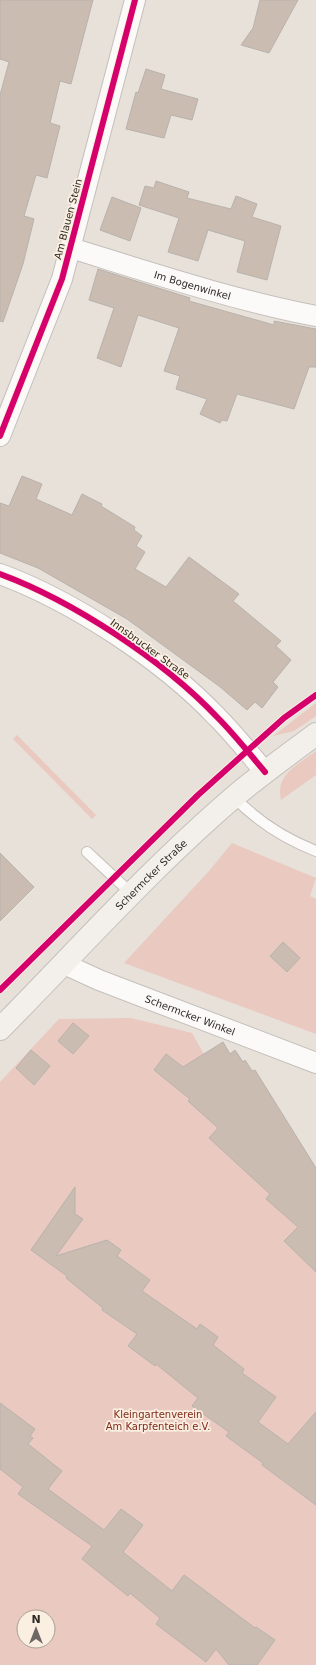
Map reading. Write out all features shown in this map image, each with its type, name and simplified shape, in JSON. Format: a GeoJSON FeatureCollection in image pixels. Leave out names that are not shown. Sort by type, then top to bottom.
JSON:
{"type":"FeatureCollection","features":[{"type":"Feature","properties":{"kind":"main road","name":"Schermcker Straße"},"geometry":{"type":"LineString","coordinates":[[0,1029],[132,894],[199,829],[234,797],[316,734]]}},
{"type":"Feature","properties":{"kind":"street","name":"Am Blauen Stein"},"geometry":{"type":"LineString","coordinates":[[0,436],[62,279],[135,0]]}},
{"type":"Feature","properties":{"kind":"street","name":"Im Bogenwinkel"},"geometry":{"type":"LineString","coordinates":[[71,248],[221,293],[276,308],[316,316]]}},
{"type":"Feature","properties":{"kind":"street","name":"Innsbrucker Straße"},"geometry":{"type":"LineString","coordinates":[[0,574],[25,583],[86,615],[144,654],[181,683],[216,716],[265,772]]}},
{"type":"Feature","properties":{"kind":"street","name":"Schermcker Winkel"},"geometry":{"type":"LineString","coordinates":[[64,964],[106,983],[316,1063]]}},
{"type":"Feature","properties":{"kind":"lane"},"geometry":{"type":"LineString","coordinates":[[234,797],[251,814],[298,844],[316,851]]}},
{"type":"Feature","properties":{"kind":"lane"},"geometry":{"type":"LineString","coordinates":[[87,852],[132,894]]}},
{"type":"Feature","properties":{"kind":"green space"},"geometry":{"type":"Polygon","coordinates":[[[316,703],[316,716],[294,731],[273,736],[316,703]]]}},
{"type":"Feature","properties":{"kind":"green space"},"geometry":{"type":"Polygon","coordinates":[[[17,735],[96,815],[92,819],[13,739],[17,735]]]}},
{"type":"Feature","properties":{"kind":"green space"},"geometry":{"type":"Polygon","coordinates":[[[316,751],[316,775],[281,800],[281,783],[285,777],[295,766],[316,751]]]}},
{"type":"Feature","properties":{"kind":"green space"},"geometry":{"type":"Polygon","coordinates":[[[232,843],[316,878],[310,896],[316,899],[316,1034],[124,963],[209,871],[232,843]]]}},
{"type":"Feature","properties":{"kind":"green space","name":"Kleingartenverein Am Karpfenteich e.V."},"geometry":{"type":"Polygon","coordinates":[[[131,1018],[192,1033],[211,1067],[316,1214],[316,1665],[0,1665],[0,1082],[59,1019],[131,1018]]]}},
{"type":"Feature","properties":{"kind":"building"},"geometry":{"type":"Polygon","coordinates":[[[0,0],[93,0],[71,84],[60,81],[50,123],[60,126],[47,178],[36,175],[24,216],[34,219],[23,264],[3,322],[0,321],[0,95],[9,62],[0,59],[0,0]]]}},
{"type":"Feature","properties":{"kind":"building"},"geometry":{"type":"Polygon","coordinates":[[[260,0],[298,0],[269,53],[241,45],[253,28],[260,0]]]}},
{"type":"Feature","properties":{"kind":"building"},"geometry":{"type":"Polygon","coordinates":[[[146,69],[165,75],[161,89],[198,99],[192,120],[171,115],[164,138],[126,129],[136,92],[138,93],[146,69]]]}},
{"type":"Feature","properties":{"kind":"building"},"geometry":{"type":"Polygon","coordinates":[[[156,181],[189,192],[187,198],[231,209],[236,196],[257,204],[252,217],[281,226],[267,280],[237,272],[245,241],[208,230],[198,261],[168,252],[179,218],[139,205],[145,186],[154,188],[156,181]]]}},
{"type":"Feature","properties":{"kind":"building"},"geometry":{"type":"Polygon","coordinates":[[[112,197],[141,208],[130,241],[100,230],[112,197]]]}},
{"type":"Feature","properties":{"kind":"building"},"geometry":{"type":"Polygon","coordinates":[[[98,269],[190,298],[189,301],[274,325],[274,321],[316,329],[316,367],[309,367],[294,409],[237,394],[227,421],[222,420],[220,423],[200,414],[207,399],[176,389],[180,376],[164,371],[179,328],[138,315],[121,367],[97,358],[114,308],[89,300],[98,269]]]}},
{"type":"Feature","properties":{"kind":"building"},"geometry":{"type":"Polygon","coordinates":[[[22,476],[42,484],[36,499],[72,515],[82,494],[102,504],[101,506],[135,527],[134,530],[142,536],[136,546],[145,552],[135,569],[166,587],[189,557],[239,594],[233,601],[281,641],[276,646],[291,660],[273,682],[278,687],[262,708],[255,702],[247,710],[219,686],[127,619],[38,568],[0,553],[0,503],[9,506],[22,476]]]}},
{"type":"Feature","properties":{"kind":"building"},"geometry":{"type":"Polygon","coordinates":[[[0,853],[34,887],[0,921],[0,853]]]}},
{"type":"Feature","properties":{"kind":"building"},"geometry":{"type":"Polygon","coordinates":[[[283,942],[300,958],[287,972],[270,956],[283,942]]]}},
{"type":"Feature","properties":{"kind":"building"},"geometry":{"type":"Polygon","coordinates":[[[73,1023],[89,1036],[73,1054],[58,1041],[73,1023]]]}},
{"type":"Feature","properties":{"kind":"building"},"geometry":{"type":"Polygon","coordinates":[[[223,1042],[230,1054],[235,1050],[243,1062],[245,1060],[252,1071],[255,1070],[316,1168],[316,1272],[284,1241],[298,1227],[266,1199],[270,1194],[209,1138],[218,1128],[188,1101],[190,1099],[154,1070],[166,1054],[183,1067],[223,1042]]]}},
{"type":"Feature","properties":{"kind":"building"},"geometry":{"type":"Polygon","coordinates":[[[31,1050],[50,1066],[34,1085],[16,1068],[31,1050]]]}},
{"type":"Feature","properties":{"kind":"building"},"geometry":{"type":"Polygon","coordinates":[[[75,1187],[75,1214],[83,1219],[56,1256],[107,1240],[121,1250],[117,1256],[150,1280],[142,1291],[197,1329],[200,1324],[218,1337],[213,1345],[244,1369],[242,1373],[276,1397],[258,1422],[288,1444],[316,1412],[316,1505],[226,1436],[229,1432],[192,1406],[198,1398],[156,1364],[155,1366],[128,1346],[137,1334],[102,1310],[103,1308],[66,1278],[67,1276],[31,1250],[75,1187]]]}},
{"type":"Feature","properties":{"kind":"building"},"geometry":{"type":"Polygon","coordinates":[[[0,1403],[35,1429],[30,1436],[33,1438],[28,1444],[62,1471],[48,1489],[104,1530],[121,1509],[143,1525],[123,1552],[172,1591],[184,1575],[255,1628],[256,1627],[275,1640],[257,1665],[229,1665],[216,1649],[206,1662],[156,1624],[160,1618],[130,1593],[128,1596],[82,1559],[92,1546],[18,1494],[23,1487],[0,1469],[0,1403]]]}},
{"type":"Feature","properties":{"kind":"cycle path"},"geometry":{"type":"LineString","coordinates":[[0,436],[62,279],[135,0]]}},
{"type":"Feature","properties":{"kind":"cycle path"},"geometry":{"type":"LineString","coordinates":[[0,574],[28,586],[87,616],[116,634],[171,674],[217,717],[265,772]]}},
{"type":"Feature","properties":{"kind":"cycle path"},"geometry":{"type":"LineString","coordinates":[[0,990],[198,795],[284,718],[316,695]]}}]}
